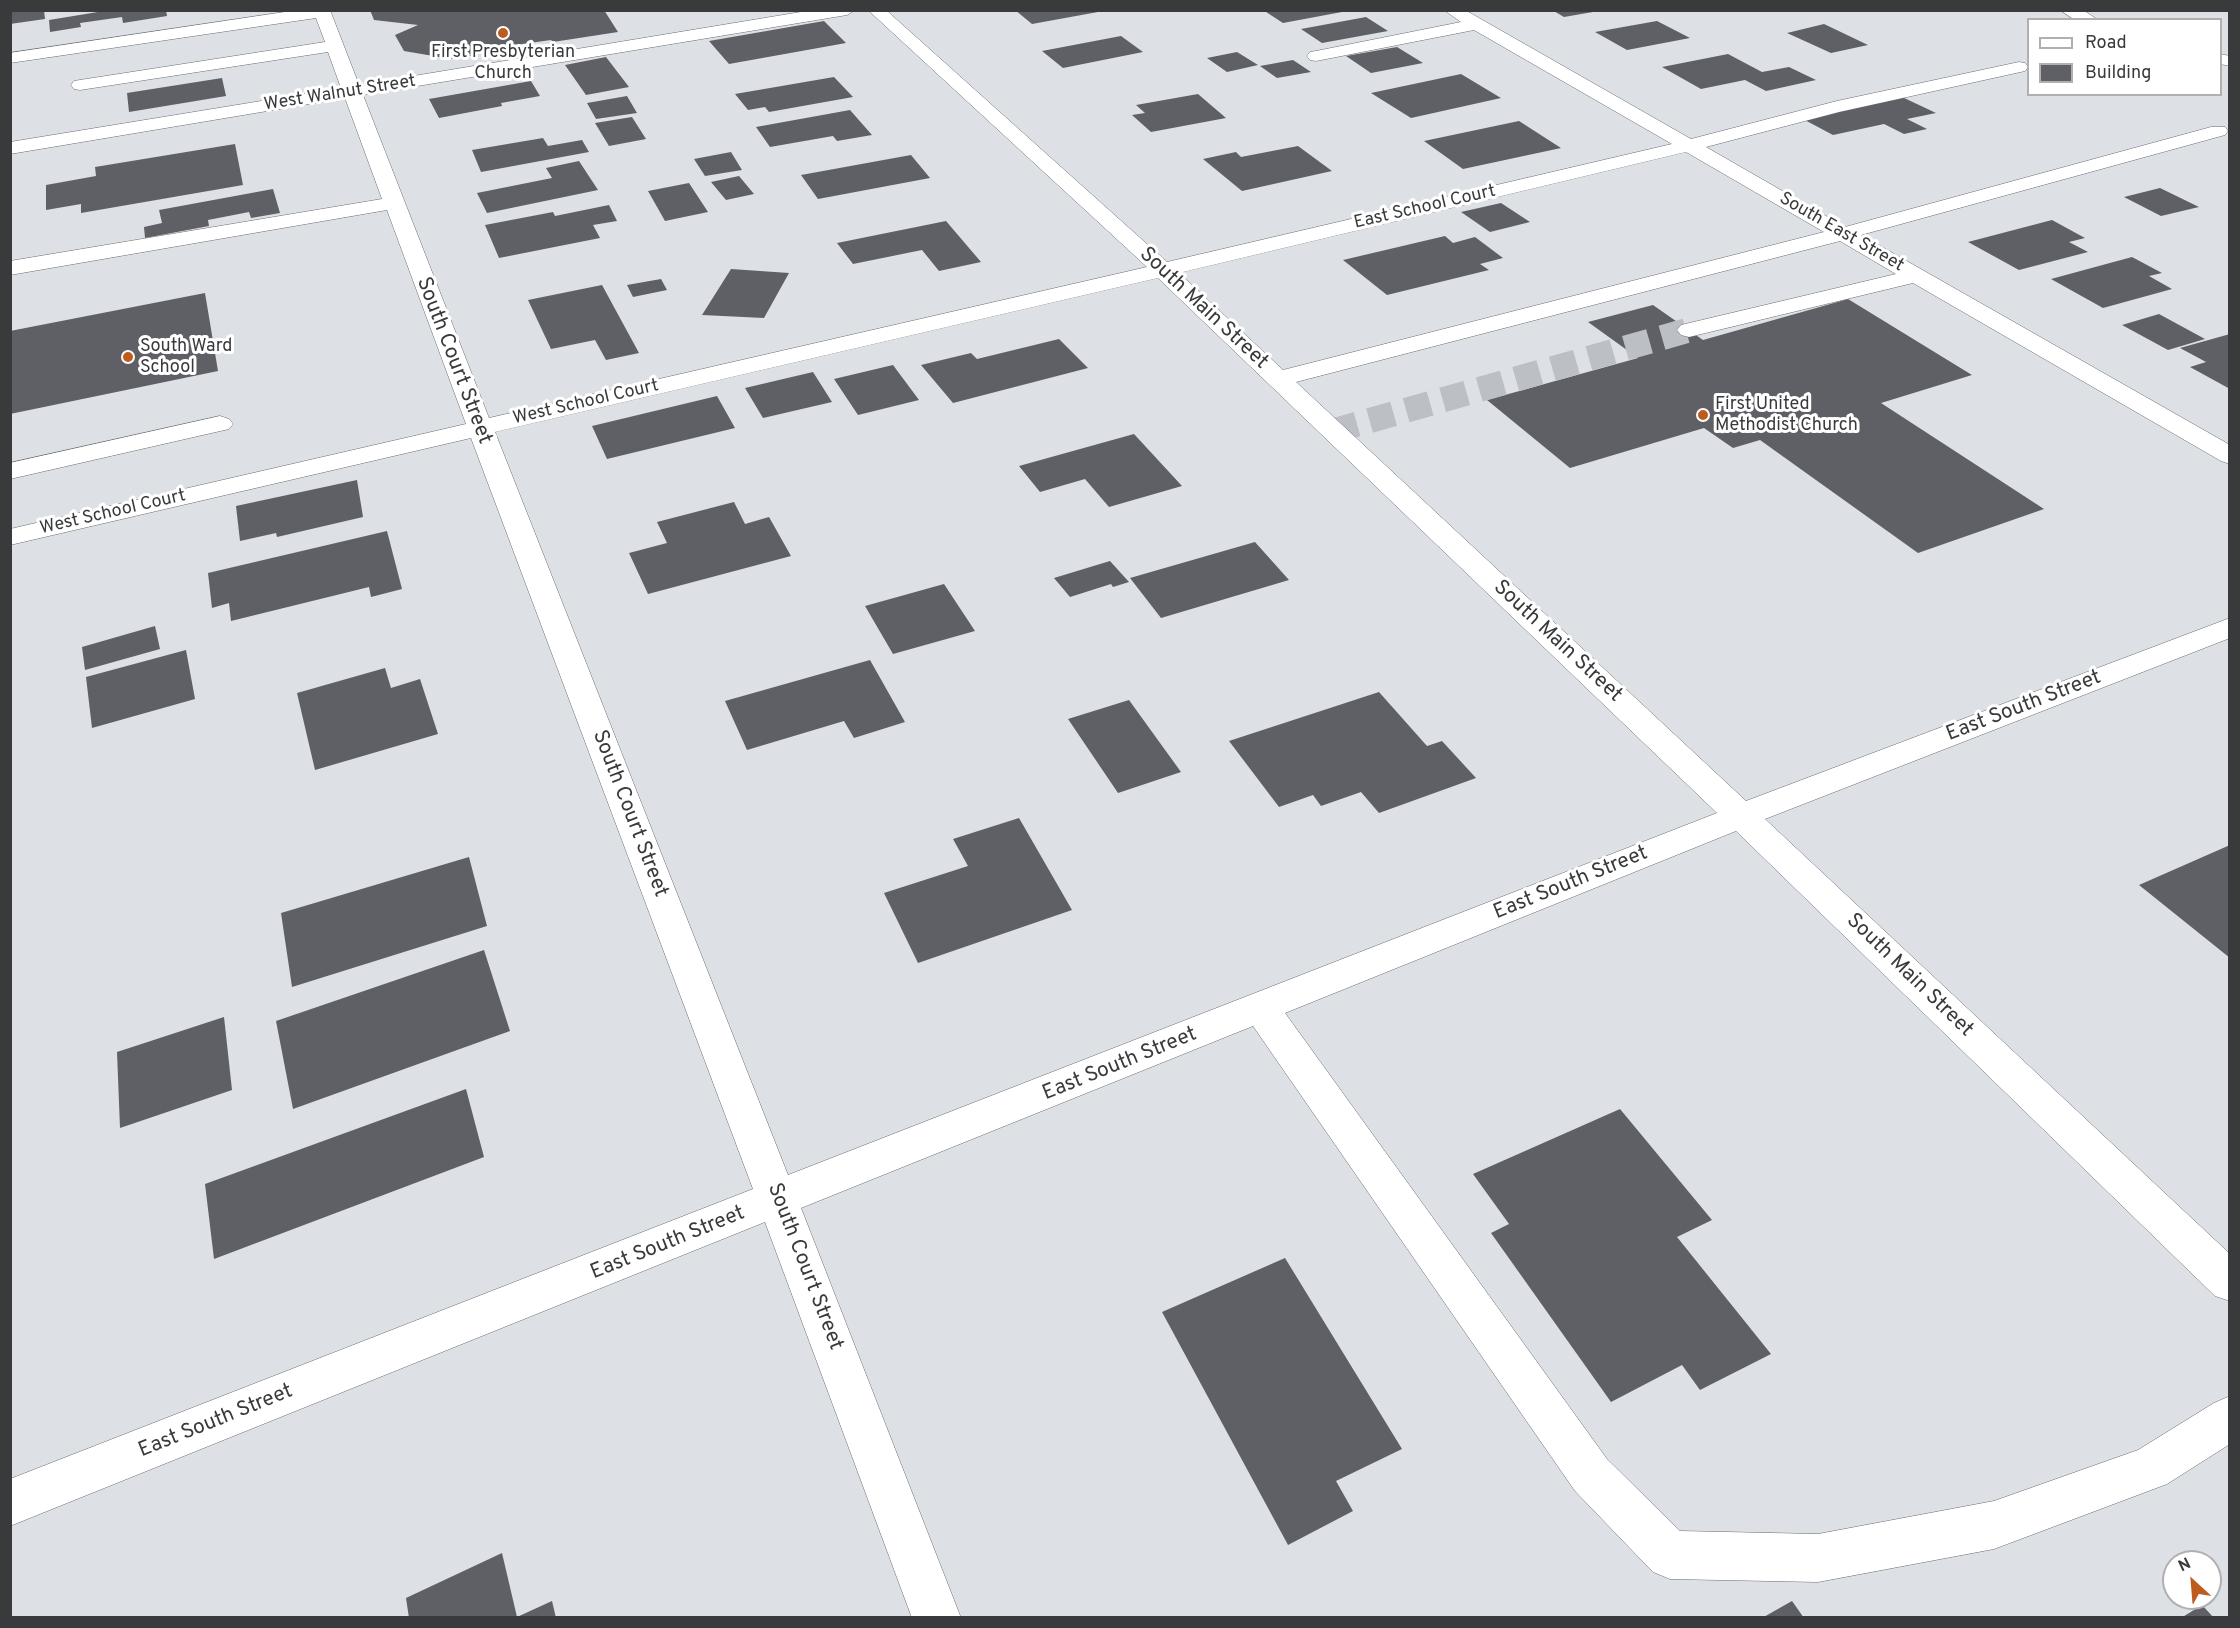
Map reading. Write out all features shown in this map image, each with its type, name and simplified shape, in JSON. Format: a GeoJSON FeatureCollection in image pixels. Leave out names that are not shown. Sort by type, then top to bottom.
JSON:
{"type":"FeatureCollection","features":[{"type":"Feature","properties":{"kind":"street","name":"West Walnut Street"},"geometry":{"type":"LineString","coordinates":[[10,148],[847,10]]}},
{"type":"Feature","properties":{"kind":"street","name":"South Main Street"},"geometry":{"type":"LineString","coordinates":[[876,10],[1162,270],[1278,379],[1742,816],[2229,1282]]}},
{"type":"Feature","properties":{"kind":"street","name":"South East Street"},"geometry":{"type":"LineString","coordinates":[[1452,10],[2229,456]]}},
{"type":"Feature","properties":{"kind":"street"},"geometry":{"type":"LineString","coordinates":[[2068,10],[2086,18]]}},
{"type":"Feature","properties":{"kind":"street","name":"South Court Street"},"geometry":{"type":"LineString","coordinates":[[322,11],[479,428],[779,1200],[937,1617]]}},
{"type":"Feature","properties":{"kind":"street"},"geometry":{"type":"LineString","coordinates":[[10,58],[322,11]]}},
{"type":"Feature","properties":{"kind":"street"},"geometry":{"type":"LineString","coordinates":[[1316,56],[1476,24]]}},
{"type":"Feature","properties":{"kind":"street"},"geometry":{"type":"LineString","coordinates":[[80,85],[335,46]]}},
{"type":"Feature","properties":{"kind":"street","name":"East School Court"},"geometry":{"type":"LineString","coordinates":[[1162,270],[1688,146],[1837,107],[2019,67]]}},
{"type":"Feature","properties":{"kind":"street"},"geometry":{"type":"LineString","coordinates":[[1278,379],[1842,234],[2218,131]]}},
{"type":"Feature","properties":{"kind":"street"},"geometry":{"type":"LineString","coordinates":[[10,268],[393,203]]}},
{"type":"Feature","properties":{"kind":"street","name":"West School Court"},"geometry":{"type":"LineString","coordinates":[[10,537],[1162,270]]}},
{"type":"Feature","properties":{"kind":"street"},"geometry":{"type":"LineString","coordinates":[[1689,330],[1915,276]]}},
{"type":"Feature","properties":{"kind":"street"},"geometry":{"type":"LineString","coordinates":[[10,471],[220,424]]}},
{"type":"Feature","properties":{"kind":"street","name":"East South Street"},"geometry":{"type":"LineString","coordinates":[[10,1503],[779,1200],[1742,816],[2229,627]]}},
{"type":"Feature","properties":{"kind":"street"},"geometry":{"type":"LineString","coordinates":[[1261,1008],[1591,1475],[1670,1554],[1818,1558],[1994,1525],[2151,1468],[2229,1418]]}},
{"type":"Feature","properties":{"kind":"building"},"geometry":{"type":"Polygon","coordinates":[[[10,10],[44,10],[45,19],[10,24],[10,10]]]}},
{"type":"Feature","properties":{"kind":"building"},"geometry":{"type":"Polygon","coordinates":[[[110,10],[166,10],[167,16],[123,23],[122,17],[80,23],[81,27],[50,32],[49,20],[110,10]]]}},
{"type":"Feature","properties":{"kind":"building","name":"First Presbyterian Church"},"geometry":{"type":"Polygon","coordinates":[[[370,10],[604,10],[618,32],[553,42],[551,40],[522,44],[513,49],[451,59],[404,51],[395,35],[418,25],[374,20],[370,10]]]}},
{"type":"Feature","properties":{"kind":"building"},"geometry":{"type":"Polygon","coordinates":[[[1015,10],[1098,10],[1098,12],[1032,24],[1015,10]]]}},
{"type":"Feature","properties":{"kind":"building"},"geometry":{"type":"Polygon","coordinates":[[[1263,10],[1342,10],[1342,12],[1283,23],[1263,10]]]}},
{"type":"Feature","properties":{"kind":"building"},"geometry":{"type":"Polygon","coordinates":[[[1552,10],[1593,10],[1593,12],[1564,17],[1552,10]]]}},
{"type":"Feature","properties":{"kind":"building"},"geometry":{"type":"Polygon","coordinates":[[[1366,17],[1388,31],[1322,43],[1301,29],[1366,17]]]}},
{"type":"Feature","properties":{"kind":"building"},"geometry":{"type":"Polygon","coordinates":[[[824,21],[846,43],[729,64],[709,41],[824,21]]]}},
{"type":"Feature","properties":{"kind":"building"},"geometry":{"type":"Polygon","coordinates":[[[1657,21],[1690,38],[1627,50],[1595,32],[1657,21]]]}},
{"type":"Feature","properties":{"kind":"building"},"geometry":{"type":"Polygon","coordinates":[[[1824,24],[1868,45],[1831,53],[1787,33],[1824,24]]]}},
{"type":"Feature","properties":{"kind":"building"},"geometry":{"type":"Polygon","coordinates":[[[1121,36],[1143,52],[1063,68],[1042,51],[1121,36]]]}},
{"type":"Feature","properties":{"kind":"building"},"geometry":{"type":"Polygon","coordinates":[[[1397,47],[1423,63],[1371,73],[1346,56],[1397,47]]]}},
{"type":"Feature","properties":{"kind":"building"},"geometry":{"type":"Polygon","coordinates":[[[1237,52],[1258,65],[1227,72],[1207,58],[1237,52]]]}},
{"type":"Feature","properties":{"kind":"building"},"geometry":{"type":"Polygon","coordinates":[[[1728,54],[1762,72],[1789,67],[1816,80],[1766,91],[1745,80],[1701,89],[1662,67],[1728,54]]]}},
{"type":"Feature","properties":{"kind":"building"},"geometry":{"type":"Polygon","coordinates":[[[606,57],[629,87],[586,95],[565,65],[606,57]]]}},
{"type":"Feature","properties":{"kind":"building"},"geometry":{"type":"Polygon","coordinates":[[[1293,60],[1311,72],[1277,78],[1260,66],[1293,60]]]}},
{"type":"Feature","properties":{"kind":"building"},"geometry":{"type":"Polygon","coordinates":[[[1461,74],[1501,98],[1411,118],[1371,93],[1461,74]]]}},
{"type":"Feature","properties":{"kind":"building"},"geometry":{"type":"Polygon","coordinates":[[[834,77],[853,97],[769,112],[765,107],[748,110],[735,94],[834,77]]]}},
{"type":"Feature","properties":{"kind":"building"},"geometry":{"type":"Polygon","coordinates":[[[222,78],[226,96],[129,112],[127,93],[222,78]]]}},
{"type":"Feature","properties":{"kind":"building"},"geometry":{"type":"Polygon","coordinates":[[[531,81],[540,96],[439,118],[429,99],[531,81]]]}},
{"type":"Feature","properties":{"kind":"building"},"geometry":{"type":"Polygon","coordinates":[[[1198,94],[1226,118],[1151,132],[1132,115],[1145,113],[1136,105],[1198,94]]]}},
{"type":"Feature","properties":{"kind":"building"},"geometry":{"type":"Polygon","coordinates":[[[627,96],[637,113],[596,119],[587,103],[627,96]]]}},
{"type":"Feature","properties":{"kind":"building"},"geometry":{"type":"Polygon","coordinates":[[[1902,97],[1936,113],[1907,119],[1927,129],[1904,134],[1884,124],[1833,135],[1801,118],[1902,97]]]}},
{"type":"Feature","properties":{"kind":"building"},"geometry":{"type":"Polygon","coordinates":[[[850,110],[872,135],[837,141],[833,136],[770,147],[756,127],[850,110]]]}},
{"type":"Feature","properties":{"kind":"building"},"geometry":{"type":"Polygon","coordinates":[[[632,117],[646,139],[609,146],[595,123],[632,117]]]}},
{"type":"Feature","properties":{"kind":"building"},"geometry":{"type":"Polygon","coordinates":[[[1519,121],[1561,148],[1463,169],[1424,141],[1519,121]]]}},
{"type":"Feature","properties":{"kind":"building"},"geometry":{"type":"Polygon","coordinates":[[[543,138],[548,146],[582,140],[589,152],[481,172],[472,150],[543,138]]]}},
{"type":"Feature","properties":{"kind":"building"},"geometry":{"type":"Polygon","coordinates":[[[235,144],[243,185],[81,213],[81,204],[46,210],[46,185],[96,176],[95,167],[235,144]]]}},
{"type":"Feature","properties":{"kind":"building"},"geometry":{"type":"Polygon","coordinates":[[[1298,146],[1332,171],[1242,191],[1203,159],[1236,152],[1241,157],[1298,146]]]}},
{"type":"Feature","properties":{"kind":"building"},"geometry":{"type":"Polygon","coordinates":[[[731,152],[742,170],[705,176],[694,159],[731,152]]]}},
{"type":"Feature","properties":{"kind":"building"},"geometry":{"type":"Polygon","coordinates":[[[911,155],[930,178],[818,199],[801,175],[911,155]]]}},
{"type":"Feature","properties":{"kind":"building"},"geometry":{"type":"Polygon","coordinates":[[[579,161],[598,190],[487,213],[477,193],[552,178],[546,168],[579,161]]]}},
{"type":"Feature","properties":{"kind":"building"},"geometry":{"type":"Polygon","coordinates":[[[739,176],[754,194],[726,200],[711,182],[739,176]]]}},
{"type":"Feature","properties":{"kind":"building"},"geometry":{"type":"Polygon","coordinates":[[[689,183],[708,212],[665,221],[648,191],[689,183]]]}},
{"type":"Feature","properties":{"kind":"building"},"geometry":{"type":"Polygon","coordinates":[[[2160,188],[2199,207],[2161,216],[2124,197],[2160,188]]]}},
{"type":"Feature","properties":{"kind":"building"},"geometry":{"type":"Polygon","coordinates":[[[273,189],[280,213],[251,218],[249,212],[208,220],[209,226],[145,238],[144,227],[162,223],[159,210],[273,189]]]}},
{"type":"Feature","properties":{"kind":"building"},"geometry":{"type":"Polygon","coordinates":[[[1501,203],[1530,222],[1490,232],[1461,212],[1501,203]]]}},
{"type":"Feature","properties":{"kind":"building"},"geometry":{"type":"Polygon","coordinates":[[[609,205],[617,221],[593,225],[600,238],[499,258],[485,225],[553,212],[555,216],[609,205]]]}},
{"type":"Feature","properties":{"kind":"building"},"geometry":{"type":"Polygon","coordinates":[[[2052,220],[2085,238],[2069,242],[2088,252],[2019,270],[1968,242],[2052,220]]]}},
{"type":"Feature","properties":{"kind":"building"},"geometry":{"type":"Polygon","coordinates":[[[946,221],[981,262],[939,271],[922,250],[853,264],[837,243],[946,221]]]}},
{"type":"Feature","properties":{"kind":"building"},"geometry":{"type":"Polygon","coordinates":[[[1445,236],[1453,243],[1475,237],[1503,258],[1480,264],[1489,270],[1387,295],[1343,260],[1445,236]]]}},
{"type":"Feature","properties":{"kind":"building"},"geometry":{"type":"Polygon","coordinates":[[[2132,257],[2162,273],[2149,276],[2172,289],[2103,308],[2051,279],[2132,257]]]}},
{"type":"Feature","properties":{"kind":"building"},"geometry":{"type":"Polygon","coordinates":[[[731,269],[789,273],[764,318],[702,315],[731,269]]]}},
{"type":"Feature","properties":{"kind":"building"},"geometry":{"type":"Polygon","coordinates":[[[661,279],[667,290],[633,297],[627,285],[661,279]]]}},
{"type":"Feature","properties":{"kind":"building"},"geometry":{"type":"Polygon","coordinates":[[[602,285],[639,353],[606,360],[595,340],[551,349],[528,300],[602,285]]]}},
{"type":"Feature","properties":{"kind":"building"},"geometry":{"type":"Polygon","coordinates":[[[205,293],[218,371],[10,414],[10,331],[205,293]]]}},
{"type":"Feature","properties":{"kind":"building","name":"First United Methodist Church"},"geometry":{"type":"Polygon","coordinates":[[[1848,299],[1972,375],[1881,403],[2044,509],[1918,553],[1760,440],[1733,448],[1704,428],[1570,468],[1487,400],[1638,358],[1588,322],[1653,305],[1703,340],[1848,299]]]}},
{"type":"Feature","properties":{"kind":"building"},"geometry":{"type":"Polygon","coordinates":[[[2159,314],[2205,339],[2168,350],[2122,325],[2159,314]]]}},
{"type":"Feature","properties":{"kind":"building"},"geometry":{"type":"Polygon","coordinates":[[[2230,334],[2230,389],[2190,367],[2206,362],[2180,348],[2230,334]]]}},
{"type":"Feature","properties":{"kind":"building"},"geometry":{"type":"Polygon","coordinates":[[[1059,339],[1088,368],[953,403],[921,365],[971,353],[977,359],[1059,339]]]}},
{"type":"Feature","properties":{"kind":"building"},"geometry":{"type":"Polygon","coordinates":[[[893,365],[919,400],[858,415],[834,379],[893,365]]]}},
{"type":"Feature","properties":{"kind":"building"},"geometry":{"type":"Polygon","coordinates":[[[813,372],[832,402],[763,418],[745,388],[813,372]]]}},
{"type":"Feature","properties":{"kind":"building"},"geometry":{"type":"Polygon","coordinates":[[[717,396],[735,428],[607,459],[592,426],[717,396]]]}},
{"type":"Feature","properties":{"kind":"building"},"geometry":{"type":"Polygon","coordinates":[[[1134,434],[1182,486],[1109,507],[1085,479],[1040,492],[1019,466],[1134,434]]]}},
{"type":"Feature","properties":{"kind":"building"},"geometry":{"type":"Polygon","coordinates":[[[357,480],[363,517],[277,537],[276,533],[240,541],[236,506],[357,480]]]}},
{"type":"Feature","properties":{"kind":"building"},"geometry":{"type":"Polygon","coordinates":[[[734,502],[745,524],[769,517],[791,556],[648,594],[629,553],[667,543],[657,522],[734,502]]]}},
{"type":"Feature","properties":{"kind":"building"},"geometry":{"type":"Polygon","coordinates":[[[387,531],[402,589],[371,597],[369,587],[231,621],[229,603],[212,608],[208,573],[387,531]]]}},
{"type":"Feature","properties":{"kind":"building"},"geometry":{"type":"Polygon","coordinates":[[[1255,542],[1289,580],[1161,618],[1130,578],[1255,542]]]}},
{"type":"Feature","properties":{"kind":"building"},"geometry":{"type":"Polygon","coordinates":[[[1110,561],[1129,582],[1113,587],[1111,584],[1070,597],[1054,578],[1110,561]]]}},
{"type":"Feature","properties":{"kind":"building"},"geometry":{"type":"Polygon","coordinates":[[[944,584],[975,631],[893,654],[865,606],[944,584]]]}},
{"type":"Feature","properties":{"kind":"building"},"geometry":{"type":"Polygon","coordinates":[[[155,626],[160,649],[85,670],[82,647],[155,626]]]}},
{"type":"Feature","properties":{"kind":"building"},"geometry":{"type":"Polygon","coordinates":[[[186,650],[195,699],[92,728],[86,677],[186,650]]]}},
{"type":"Feature","properties":{"kind":"building"},"geometry":{"type":"Polygon","coordinates":[[[870,660],[905,722],[854,738],[844,721],[747,750],[725,701],[870,660]]]}},
{"type":"Feature","properties":{"kind":"building"},"geometry":{"type":"Polygon","coordinates":[[[385,668],[391,688],[420,679],[438,734],[315,770],[297,693],[385,668]]]}},
{"type":"Feature","properties":{"kind":"building"},"geometry":{"type":"Polygon","coordinates":[[[1379,692],[1427,746],[1442,741],[1476,778],[1379,813],[1361,792],[1321,806],[1313,795],[1279,807],[1229,741],[1379,692]]]}},
{"type":"Feature","properties":{"kind":"building"},"geometry":{"type":"Polygon","coordinates":[[[1129,700],[1181,772],[1118,793],[1068,719],[1129,700]]]}},
{"type":"Feature","properties":{"kind":"building"},"geometry":{"type":"Polygon","coordinates":[[[1019,818],[1072,910],[918,963],[884,893],[968,866],[953,839],[1019,818]]]}},
{"type":"Feature","properties":{"kind":"building"},"geometry":{"type":"Polygon","coordinates":[[[2230,845],[2230,958],[2139,885],[2230,845]]]}},
{"type":"Feature","properties":{"kind":"building"},"geometry":{"type":"Polygon","coordinates":[[[469,857],[487,926],[292,987],[281,913],[469,857]]]}},
{"type":"Feature","properties":{"kind":"building"},"geometry":{"type":"Polygon","coordinates":[[[484,950],[510,1031],[293,1109],[276,1021],[484,950]]]}},
{"type":"Feature","properties":{"kind":"building"},"geometry":{"type":"Polygon","coordinates":[[[224,1017],[232,1090],[120,1128],[117,1052],[224,1017]]]}},
{"type":"Feature","properties":{"kind":"building"},"geometry":{"type":"Polygon","coordinates":[[[466,1089],[484,1157],[214,1259],[205,1184],[466,1089]]]}},
{"type":"Feature","properties":{"kind":"building"},"geometry":{"type":"Polygon","coordinates":[[[1620,1109],[1712,1220],[1677,1237],[1771,1354],[1700,1390],[1682,1365],[1611,1402],[1491,1233],[1509,1224],[1473,1174],[1620,1109]]]}},
{"type":"Feature","properties":{"kind":"building"},"geometry":{"type":"Polygon","coordinates":[[[1285,1258],[1402,1449],[1336,1481],[1353,1511],[1288,1545],[1162,1312],[1285,1258]]]}},
{"type":"Feature","properties":{"kind":"building"},"geometry":{"type":"Polygon","coordinates":[[[502,1553],[517,1617],[552,1601],[556,1618],[409,1618],[406,1598],[502,1553]]]}},
{"type":"Feature","properties":{"kind":"building"},"geometry":{"type":"Polygon","coordinates":[[[1792,1601],[1804,1618],[1762,1618],[1792,1601]]]}},
{"type":"Feature","properties":{"kind":"building"},"geometry":{"type":"Polygon","coordinates":[[[2194,1610],[2207,1610],[2214,1618],[2181,1618],[2194,1610]]]}},
{"type":"Feature","properties":{"kind":"tunnel"},"geometry":{"type":"LineString","coordinates":[[1333,431],[1689,330]]}},
{"type":"Feature","properties":{"kind":"place","name":"First Presbyterian Church"},"geometry":{"type":"Point","coordinates":[503,33]}},
{"type":"Feature","properties":{"kind":"place","name":"South Ward School"},"geometry":{"type":"Point","coordinates":[128,357]}},
{"type":"Feature","properties":{"kind":"place","name":"First United Methodist Church"},"geometry":{"type":"Point","coordinates":[1703,415]}}]}
